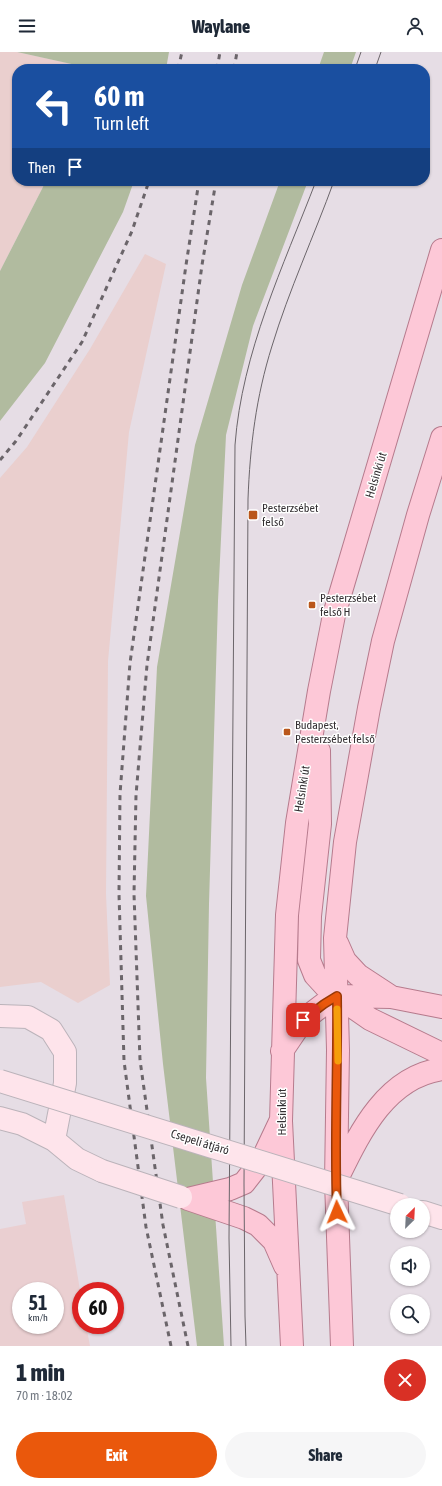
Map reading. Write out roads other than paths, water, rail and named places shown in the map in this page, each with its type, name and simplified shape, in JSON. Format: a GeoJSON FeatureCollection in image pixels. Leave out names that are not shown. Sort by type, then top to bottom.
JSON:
{"type":"FeatureCollection","features":[{"type":"Feature","properties":{"kind":"main road","name":"Helsinki út"},"geometry":{"type":"LineString","coordinates":[[292,1346],[281,1121],[287,915],[297,823],[319,691],[334,615],[442,250]]}},
{"type":"Feature","properties":{"kind":"main road"},"geometry":{"type":"LineString","coordinates":[[342,1346],[336,1182],[338,1050],[335,938],[344,842],[366,722],[383,641],[418,515],[442,438]]}},
{"type":"Feature","properties":{"kind":"main road"},"geometry":{"type":"LineString","coordinates":[[319,691],[320,824],[310,916],[309,960],[315,975],[337,996],[370,1019],[442,1054]]}},
{"type":"Feature","properties":{"kind":"main road"},"geometry":{"type":"LineString","coordinates":[[335,938],[345,961],[358,975],[392,996]]}},
{"type":"Feature","properties":{"kind":"main road"},"geometry":{"type":"LineString","coordinates":[[282,1051],[303,1020],[337,996],[392,996],[442,1007]]}},
{"type":"Feature","properties":{"kind":"main road"},"geometry":{"type":"LineString","coordinates":[[0,1016],[28,1017],[51,1030],[65,1052],[65,1083],[54,1140]]}},
{"type":"Feature","properties":{"kind":"main road"},"geometry":{"type":"LineString","coordinates":[[336,1182],[356,1140],[378,1107],[401,1085],[431,1071],[442,1069]]}},
{"type":"Feature","properties":{"kind":"main road","name":"Csepeli átjáró"},"geometry":{"type":"LineString","coordinates":[[0,1081],[390,1202]]}},
{"type":"Feature","properties":{"kind":"main road"},"geometry":{"type":"LineString","coordinates":[[0,1118],[22,1124],[54,1140],[77,1159],[102,1171],[237,1215],[258,1224],[274,1241],[289,1274]]}},
{"type":"Feature","properties":{"kind":"main road"},"geometry":{"type":"LineString","coordinates":[[188,1199],[230,1189],[244,1183],[262,1160],[281,1121]]}},
{"type":"Feature","properties":{"kind":"main road"},"geometry":{"type":"LineString","coordinates":[[430,1214],[442,1218]]}},
{"type":"Feature","properties":{"kind":"tram line"},"geometry":{"type":"LineString","coordinates":[[357,64],[361,52]]}},
{"type":"Feature","properties":{"kind":"tram line"},"geometry":{"type":"LineString","coordinates":[[377,64],[381,52]]}},
{"type":"Feature","properties":{"kind":"tram line"},"geometry":{"type":"LineString","coordinates":[[231,1346],[229,1238],[235,445],[239,410],[255,343],[278,278],[314,186]]}},
{"type":"Feature","properties":{"kind":"tram line"},"geometry":{"type":"LineString","coordinates":[[246,1346],[244,1183],[248,499],[250,460],[258,403],[266,365],[286,304],[332,186]]}},
{"type":"Feature","properties":{"kind":"railway"},"geometry":{"type":"LineString","coordinates":[[179,64],[182,52]]}},
{"type":"Feature","properties":{"kind":"railway"},"geometry":{"type":"LineString","coordinates":[[218,64],[220,52]]}},
{"type":"Feature","properties":{"kind":"railway"},"geometry":{"type":"LineString","coordinates":[[235,64],[237,52]]}},
{"type":"Feature","properties":{"kind":"railway"},"geometry":{"type":"LineString","coordinates":[[0,460],[16,441],[82,342],[132,231],[147,186]]}},
{"type":"Feature","properties":{"kind":"railway"},"geometry":{"type":"LineString","coordinates":[[171,1346],[146,1227],[124,1061],[119,894],[120,794],[130,663],[198,186]]}},
{"type":"Feature","properties":{"kind":"railway"},"geometry":{"type":"LineString","coordinates":[[188,1346],[163,1225],[140,1060],[134,894],[136,795],[147,665],[202,265],[215,186]]}},
{"type":"Feature","properties":{"kind":"place","name":"Pesterzsébet felső"},"geometry":{"type":"Point","coordinates":[253,515]}},
{"type":"Feature","properties":{"kind":"place","name":"Pesterzsébet felső H"},"geometry":{"type":"Point","coordinates":[312,605]}},
{"type":"Feature","properties":{"kind":"place","name":"Budapest, Pesterzsébet felső"},"geometry":{"type":"Point","coordinates":[287,732]}}]}
